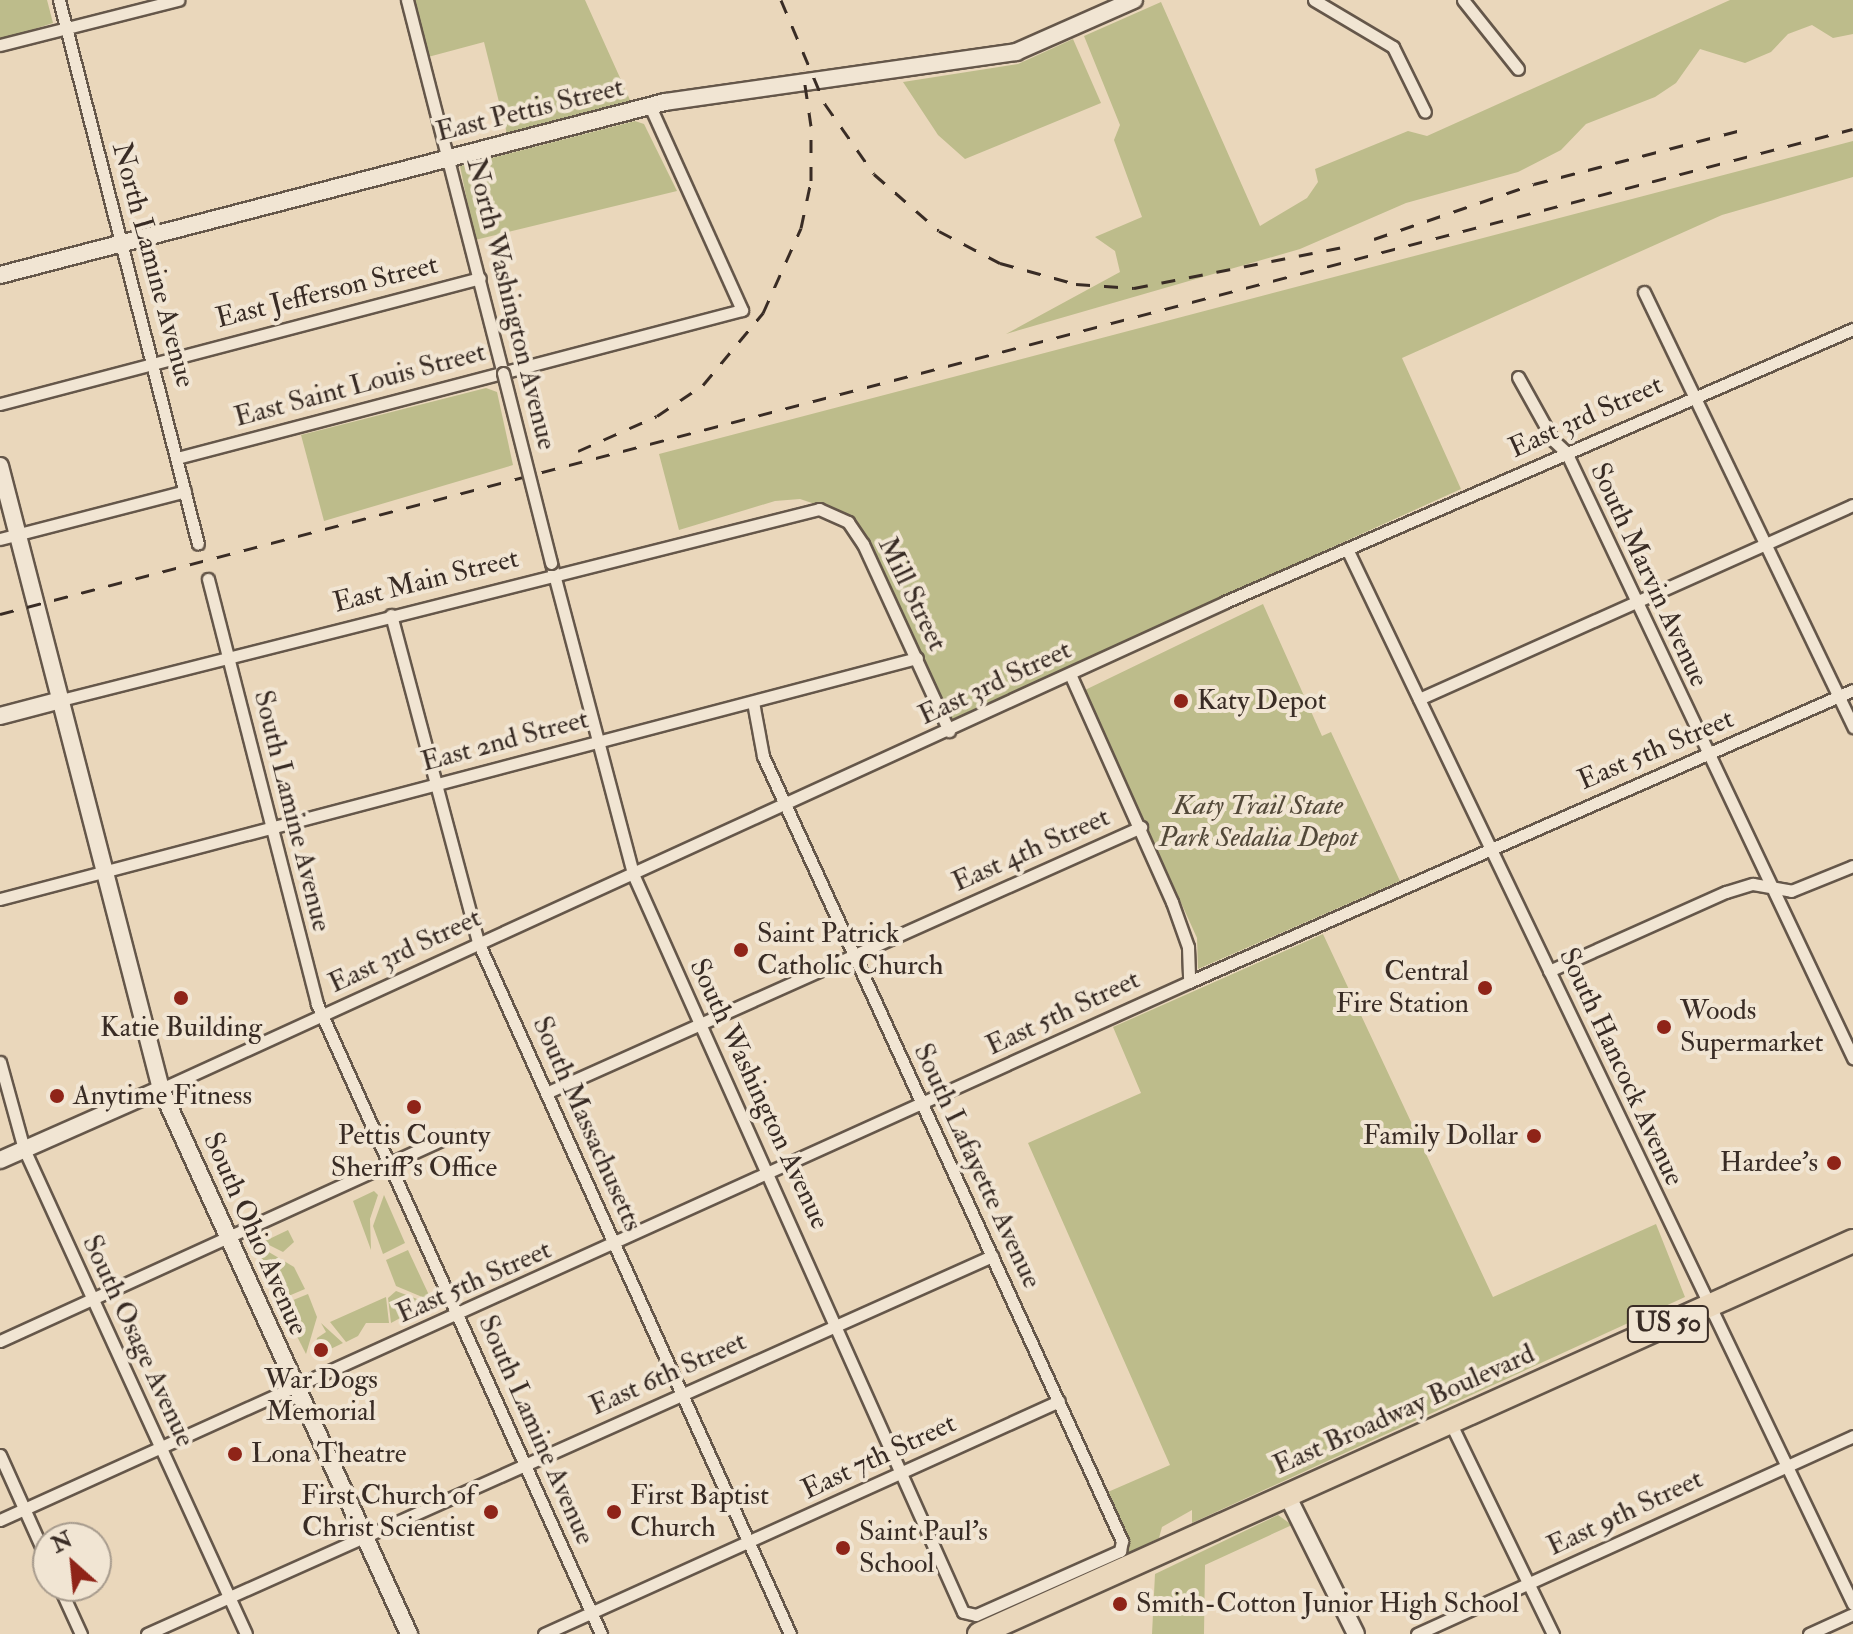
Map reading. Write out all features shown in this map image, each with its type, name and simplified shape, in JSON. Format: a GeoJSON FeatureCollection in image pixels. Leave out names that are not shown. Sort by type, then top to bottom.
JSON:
{"type":"FeatureCollection","features":[{"type":"Feature","properties":{"kind":"highway","name":"East Broadway Boulevard"},"geometry":{"type":"LineString","coordinates":[[974,1625],[1287,1495],[1853,1241]]}},
{"type":"Feature","properties":{"kind":"main road","name":"East Pettis Street"},"geometry":{"type":"LineString","coordinates":[[0,275],[650,106],[1016,52],[1134,0]]}},
{"type":"Feature","properties":{"kind":"main road","name":"South Ohio Avenue"},"geometry":{"type":"LineString","coordinates":[[0,466],[161,1089],[409,1634]]}},
{"type":"Feature","properties":{"kind":"main road"},"geometry":{"type":"LineString","coordinates":[[0,716],[61,700]]}},
{"type":"Feature","properties":{"kind":"main road"},"geometry":{"type":"LineString","coordinates":[[0,1160],[161,1089]]}},
{"type":"Feature","properties":{"kind":"main road"},"geometry":{"type":"LineString","coordinates":[[1287,1495],[1356,1634]]}},
{"type":"Feature","properties":{"kind":"street","name":"North Lamine Avenue"},"geometry":{"type":"LineString","coordinates":[[59,0],[155,360],[198,544]]}},
{"type":"Feature","properties":{"kind":"street"},"geometry":{"type":"LineString","coordinates":[[0,45],[178,0]]}},
{"type":"Feature","properties":{"kind":"street","name":"North Washington Avenue"},"geometry":{"type":"LineString","coordinates":[[407,0],[552,568]]}},
{"type":"Feature","properties":{"kind":"street"},"geometry":{"type":"LineString","coordinates":[[1314,0],[1393,47],[1425,112]]}},
{"type":"Feature","properties":{"kind":"street"},"geometry":{"type":"LineString","coordinates":[[1463,0],[1518,69]]}},
{"type":"Feature","properties":{"kind":"street","name":"East Saint Louis Street"},"geometry":{"type":"LineString","coordinates":[[177,458],[742,310],[650,106]]}},
{"type":"Feature","properties":{"kind":"street","name":"East Jefferson Street"},"geometry":{"type":"LineString","coordinates":[[0,404],[155,360],[480,278]]}},
{"type":"Feature","properties":{"kind":"street"},"geometry":{"type":"LineString","coordinates":[[1644,292],[1853,727]]}},
{"type":"Feature","properties":{"kind":"street","name":"East 3rd Street"},"geometry":{"type":"LineString","coordinates":[[161,1089],[322,1017],[478,942],[787,807],[1347,549],[1853,329]]}},
{"type":"Feature","properties":{"kind":"street","name":"South Marvin Avenue"},"geometry":{"type":"LineString","coordinates":[[1518,377],[1547,431],[1566,452],[1768,885],[1850,1044],[1853,1058]]}},
{"type":"Feature","properties":{"kind":"street"},"geometry":{"type":"LineString","coordinates":[[0,539],[185,491]]}},
{"type":"Feature","properties":{"kind":"street"},"geometry":{"type":"LineString","coordinates":[[1419,699],[1853,505]]}},
{"type":"Feature","properties":{"kind":"street","name":"East Main Street"},"geometry":{"type":"LineString","coordinates":[[61,700],[391,615],[552,568],[804,510]]}},
{"type":"Feature","properties":{"kind":"street","name":"Mill Street"},"geometry":{"type":"LineString","coordinates":[[804,510],[835,513],[848,522],[917,658],[949,731]]}},
{"type":"Feature","properties":{"kind":"street","name":"South Hancock Avenue"},"geometry":{"type":"LineString","coordinates":[[1347,549],[1707,1307],[1853,1604]]}},
{"type":"Feature","properties":{"kind":"street","name":"South Washington Avenue"},"geometry":{"type":"LineString","coordinates":[[552,568],[633,874],[703,1024],[835,1326],[974,1625]]}},
{"type":"Feature","properties":{"kind":"street"},"geometry":{"type":"LineString","coordinates":[[208,579],[228,657]]}},
{"type":"Feature","properties":{"kind":"street","name":"South Massachusetts"},"geometry":{"type":"LineString","coordinates":[[391,615],[478,942],[790,1634]]}},
{"type":"Feature","properties":{"kind":"street","name":"South Lamine Avenue"},"geometry":{"type":"LineString","coordinates":[[228,657],[322,1017],[601,1634]]}},
{"type":"Feature","properties":{"kind":"street","name":"East 2nd Street"},"geometry":{"type":"LineString","coordinates":[[0,899],[272,830],[434,784],[917,658]]}},
{"type":"Feature","properties":{"kind":"street"},"geometry":{"type":"LineString","coordinates":[[1070,674],[1141,827],[1188,947],[1189,982]]}},
{"type":"Feature","properties":{"kind":"street","name":"East 5th Street"},"geometry":{"type":"LineString","coordinates":[[0,1520],[459,1316],[1189,982],[1853,690]]}},
{"type":"Feature","properties":{"kind":"street","name":"South Lafayette Avenue"},"geometry":{"type":"LineString","coordinates":[[753,702],[763,756],[1122,1545],[974,1625]]}},
{"type":"Feature","properties":{"kind":"street","name":"East 4th Street"},"geometry":{"type":"LineString","coordinates":[[546,1093],[1141,827]]}},
{"type":"Feature","properties":{"kind":"street"},"geometry":{"type":"LineString","coordinates":[[1549,971],[1726,892],[1768,885],[1791,891],[1853,866]]}},
{"type":"Feature","properties":{"kind":"street","name":"South Osage Avenue"},"geometry":{"type":"LineString","coordinates":[[0,1062],[24,1149],[246,1634]]}},
{"type":"Feature","properties":{"kind":"street"},"geometry":{"type":"LineString","coordinates":[[0,1341],[444,1139]]}},
{"type":"Feature","properties":{"kind":"street","name":"East 6th Street"},"geometry":{"type":"LineString","coordinates":[[147,1634],[992,1256]]}},
{"type":"Feature","properties":{"kind":"street","name":"East 7th Street"},"geometry":{"type":"LineString","coordinates":[[544,1634],[1059,1401]]}},
{"type":"Feature","properties":{"kind":"street"},"geometry":{"type":"LineString","coordinates":[[1450,1422],[1553,1634]]}},
{"type":"Feature","properties":{"kind":"street","name":"East 9th Street"},"geometry":{"type":"LineString","coordinates":[[1417,1634],[1853,1436]]}},
{"type":"Feature","properties":{"kind":"street"},"geometry":{"type":"LineString","coordinates":[[0,1455],[32,1527]]}},
{"type":"Feature","properties":{"kind":"street"},"geometry":{"type":"LineString","coordinates":[[66,1602],[81,1634]]}},
{"type":"Feature","properties":{"kind":"street"},"geometry":{"type":"LineString","coordinates":[[1809,1634],[1853,1614]]}},
{"type":"Feature","properties":{"kind":"green space"},"geometry":{"type":"Polygon","coordinates":[[[0,0],[47,0],[53,23],[0,40],[0,0]]]}},
{"type":"Feature","properties":{"kind":"green space"},"geometry":{"type":"Polygon","coordinates":[[[413,0],[585,0],[630,100],[625,107],[508,138],[484,42],[428,57],[413,0]]]}},
{"type":"Feature","properties":{"kind":"green space"},"geometry":{"type":"Polygon","coordinates":[[[1730,0],[1853,0],[1853,34],[1833,38],[1812,25],[1788,34],[1771,52],[1745,63],[1700,49],[1676,83],[1655,97],[1586,124],[1561,150],[1518,172],[1406,203],[1300,249],[1006,334],[1120,272],[1115,251],[1095,237],[1142,217],[1114,140],[1120,125],[1084,36],[1161,2],[1260,226],[1307,198],[1318,182],[1315,169],[1408,131],[1427,136],[1730,0]]]}},
{"type":"Feature","properties":{"kind":"green space"},"geometry":{"type":"Polygon","coordinates":[[[1073,39],[1101,103],[965,159],[938,135],[903,82],[1018,64],[1073,39]]]}},
{"type":"Feature","properties":{"kind":"green space"},"geometry":{"type":"Polygon","coordinates":[[[635,121],[644,124],[677,191],[475,240],[460,166],[635,121]]]}},
{"type":"Feature","properties":{"kind":"green space"},"geometry":{"type":"Polygon","coordinates":[[[1853,141],[1853,177],[1722,215],[1402,358],[1461,489],[950,720],[852,532],[836,511],[800,499],[775,501],[679,530],[659,454],[1853,141]]]}},
{"type":"Feature","properties":{"kind":"green space"},"geometry":{"type":"Polygon","coordinates":[[[486,388],[497,392],[513,465],[324,521],[301,435],[486,388]]]}},
{"type":"Feature","properties":{"kind":"green space","name":"Katy Trail State Park Sedalia Depot"},"geometry":{"type":"Polygon","coordinates":[[[1263,604],[1322,736],[1331,732],[1400,881],[1198,969],[1197,938],[1085,690],[1263,604]]]}},
{"type":"Feature","properties":{"kind":"green space"},"geometry":{"type":"Polygon","coordinates":[[[1323,934],[1493,1297],[1656,1224],[1685,1297],[1192,1523],[1192,1510],[1162,1527],[1159,1538],[1127,1554],[1101,1495],[1170,1465],[1028,1143],[1141,1093],[1113,1027],[1323,934]]]}},
{"type":"Feature","properties":{"kind":"green space"},"geometry":{"type":"Polygon","coordinates":[[[374,1191],[378,1195],[370,1219],[371,1250],[353,1201],[374,1191]]]}},
{"type":"Feature","properties":{"kind":"green space"},"geometry":{"type":"Polygon","coordinates":[[[384,1195],[405,1243],[383,1254],[373,1226],[384,1195]]]}},
{"type":"Feature","properties":{"kind":"green space"},"geometry":{"type":"Polygon","coordinates":[[[288,1230],[294,1242],[283,1252],[263,1242],[288,1230]]]}},
{"type":"Feature","properties":{"kind":"green space"},"geometry":{"type":"Polygon","coordinates":[[[262,1248],[294,1267],[305,1289],[279,1300],[259,1254],[262,1248]]]}},
{"type":"Feature","properties":{"kind":"green space"},"geometry":{"type":"Polygon","coordinates":[[[408,1250],[429,1295],[427,1299],[396,1286],[386,1260],[408,1250]]]}},
{"type":"Feature","properties":{"kind":"green space"},"geometry":{"type":"Polygon","coordinates":[[[396,1291],[426,1304],[391,1323],[388,1298],[396,1291]]]}},
{"type":"Feature","properties":{"kind":"green space"},"geometry":{"type":"Polygon","coordinates":[[[308,1294],[317,1317],[306,1354],[281,1305],[308,1294]]]}},
{"type":"Feature","properties":{"kind":"green space"},"geometry":{"type":"Polygon","coordinates":[[[386,1297],[389,1323],[366,1323],[358,1336],[346,1342],[330,1322],[386,1297]]]}},
{"type":"Feature","properties":{"kind":"green space"},"geometry":{"type":"Polygon","coordinates":[[[321,1323],[343,1343],[314,1357],[317,1338],[326,1332],[321,1323]]]}},
{"type":"Feature","properties":{"kind":"green space"},"geometry":{"type":"Polygon","coordinates":[[[1278,1515],[1292,1525],[1205,1565],[1204,1634],[1152,1634],[1155,1574],[1278,1515]]]}},
{"type":"Feature","properties":{"kind":"railway"},"geometry":{"type":"LineString","coordinates":[[781,0],[825,104],[874,174],[939,231],[1000,263],[1076,284],[1134,288],[1343,247]]}},
{"type":"Feature","properties":{"kind":"railway"},"geometry":{"type":"LineString","coordinates":[[578,451],[657,416],[703,385],[763,313],[801,228],[811,181],[811,126],[803,71]]}},
{"type":"Feature","properties":{"kind":"railway"},"geometry":{"type":"LineString","coordinates":[[1374,239],[1534,184],[1749,128]]}},
{"type":"Feature","properties":{"kind":"railway"},"geometry":{"type":"LineString","coordinates":[[0,614],[1853,129]]}},
{"type":"Feature","properties":{"kind":"place","name":"Katy Depot"},"geometry":{"type":"Point","coordinates":[1181,701]}},
{"type":"Feature","properties":{"kind":"place","name":"Saint Patrick Catholic Church"},"geometry":{"type":"Point","coordinates":[741,950]}},
{"type":"Feature","properties":{"kind":"place","name":"Central Fire Station"},"geometry":{"type":"Point","coordinates":[1485,988]}},
{"type":"Feature","properties":{"kind":"place","name":"Katie Building"},"geometry":{"type":"Point","coordinates":[181,998]}},
{"type":"Feature","properties":{"kind":"place","name":"Woods Supermarket"},"geometry":{"type":"Point","coordinates":[1664,1027]}},
{"type":"Feature","properties":{"kind":"place","name":"Anytime Fitness"},"geometry":{"type":"Point","coordinates":[57,1096]}},
{"type":"Feature","properties":{"kind":"place","name":"Pettis County Sheriff's Office"},"geometry":{"type":"Point","coordinates":[414,1107]}},
{"type":"Feature","properties":{"kind":"place","name":"Family Dollar"},"geometry":{"type":"Point","coordinates":[1534,1136]}},
{"type":"Feature","properties":{"kind":"place","name":"Hardee's"},"geometry":{"type":"Point","coordinates":[1834,1163]}},
{"type":"Feature","properties":{"kind":"place","name":"War Dogs Memorial"},"geometry":{"type":"Point","coordinates":[321,1350]}},
{"type":"Feature","properties":{"kind":"place","name":"Lona Theatre"},"geometry":{"type":"Point","coordinates":[235,1454]}},
{"type":"Feature","properties":{"kind":"place","name":"First Church of Christ Scientist"},"geometry":{"type":"Point","coordinates":[491,1512]}},
{"type":"Feature","properties":{"kind":"place","name":"First Baptist Church"},"geometry":{"type":"Point","coordinates":[614,1512]}},
{"type":"Feature","properties":{"kind":"place","name":"Saint Paul's School"},"geometry":{"type":"Point","coordinates":[843,1548]}},
{"type":"Feature","properties":{"kind":"place","name":"Smith-Cotton Junior High School"},"geometry":{"type":"Point","coordinates":[1120,1604]}}]}
